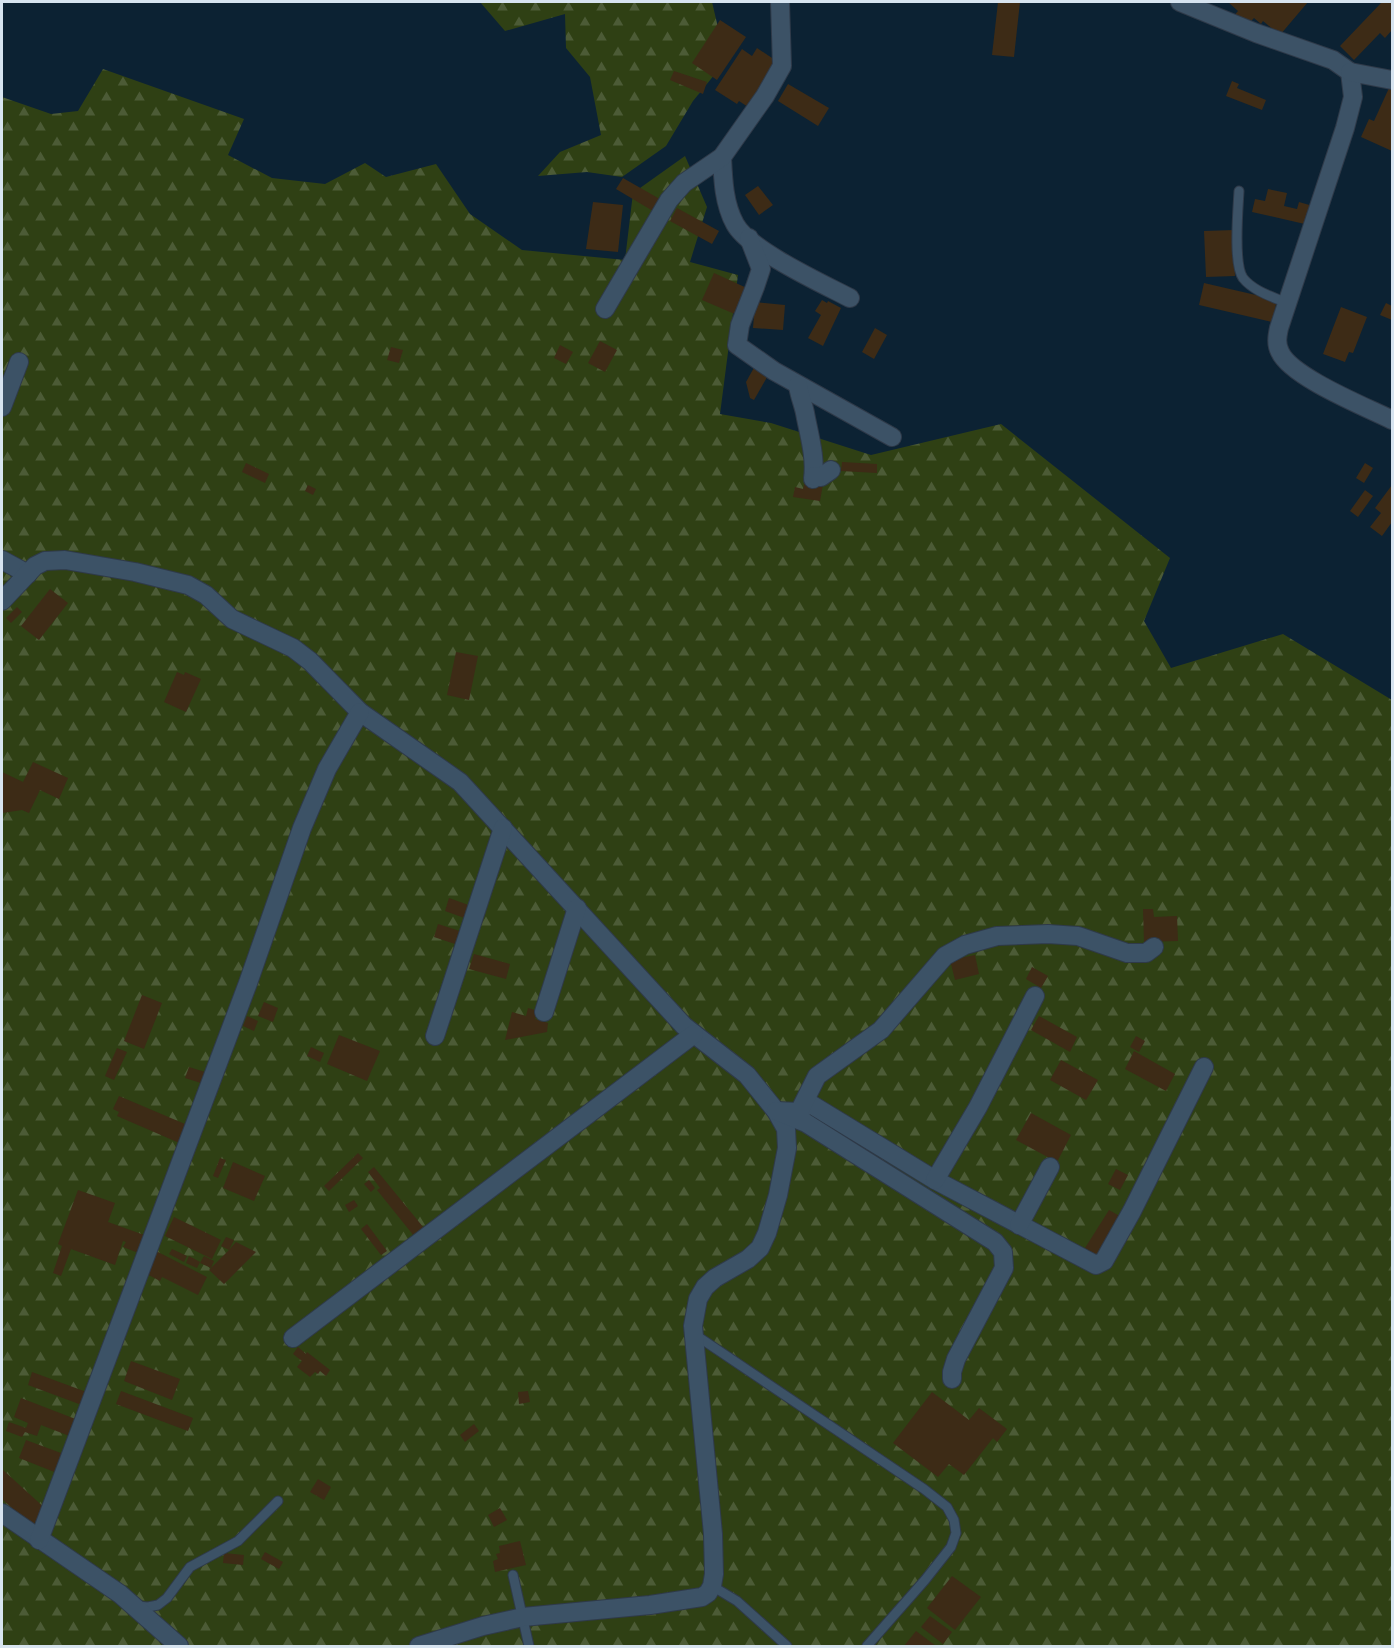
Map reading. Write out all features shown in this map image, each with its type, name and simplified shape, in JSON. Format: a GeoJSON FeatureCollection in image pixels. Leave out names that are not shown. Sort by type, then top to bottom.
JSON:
{"type":"FeatureCollection","features":[{"type":"Feature","properties":{"kind":"street"},"geometry":{"type":"LineString","coordinates":[[604,309],[669,200],[684,183],[722,157],[765,96],[782,66],[780,2]]}},
{"type":"Feature","properties":{"kind":"street"},"geometry":{"type":"LineString","coordinates":[[1180,2],[1256,33],[1333,60],[1350,72],[1392,80]]}},
{"type":"Feature","properties":{"kind":"street"},"geometry":{"type":"LineString","coordinates":[[1350,72],[1353,98],[1345,128],[1278,328],[1277,342],[1280,353],[1290,366],[1304,376],[1392,420]]}},
{"type":"Feature","properties":{"kind":"street"},"geometry":{"type":"LineString","coordinates":[[722,157],[723,189],[736,226],[772,256],[850,298]]}},
{"type":"Feature","properties":{"kind":"street"},"geometry":{"type":"LineString","coordinates":[[749,238],[760,268],[756,287],[740,325],[737,345],[798,385],[892,437]]}},
{"type":"Feature","properties":{"kind":"street"},"geometry":{"type":"LineString","coordinates":[[2,407],[19,362]]}},
{"type":"Feature","properties":{"kind":"street"},"geometry":{"type":"LineString","coordinates":[[798,385],[812,448],[813,478],[821,477],[831,470]]}},
{"type":"Feature","properties":{"kind":"street"},"geometry":{"type":"LineString","coordinates":[[2,560],[28,574]]}},
{"type":"Feature","properties":{"kind":"street"},"geometry":{"type":"LineString","coordinates":[[2,601],[35,566],[45,561],[65,560],[135,572],[188,585],[206,595],[232,619],[293,648],[310,661],[360,712],[460,782],[684,1026],[747,1075],[776,1111],[786,1129],[787,1148],[778,1195],[767,1233],[760,1248],[748,1259],[715,1278],[705,1287],[694,1313],[713,1534],[714,1574],[708,1593],[702,1597],[650,1605],[523,1617],[483,1626],[419,1647]]}},
{"type":"Feature","properties":{"kind":"street"},"geometry":{"type":"LineString","coordinates":[[39,1540],[248,983],[302,828],[327,770],[360,712]]}},
{"type":"Feature","properties":{"kind":"street"},"geometry":{"type":"LineString","coordinates":[[435,1036],[503,828]]}},
{"type":"Feature","properties":{"kind":"street"},"geometry":{"type":"LineString","coordinates":[[544,1012],[577,908]]}},
{"type":"Feature","properties":{"kind":"street"},"geometry":{"type":"LineString","coordinates":[[799,1112],[817,1076],[881,1030],[945,956],[964,945],[997,936],[1048,934],[1078,936],[1127,953],[1146,953],[1154,947]]}},
{"type":"Feature","properties":{"kind":"street"},"geometry":{"type":"LineString","coordinates":[[935,1180],[978,1107],[1035,996]]}},
{"type":"Feature","properties":{"kind":"street"},"geometry":{"type":"LineString","coordinates":[[293,1338],[694,1034]]}},
{"type":"Feature","properties":{"kind":"street"},"geometry":{"type":"LineString","coordinates":[[776,1111],[799,1112],[808,1103],[935,1180],[1096,1265],[1100,1265],[1132,1211],[1204,1067]]}},
{"type":"Feature","properties":{"kind":"street"},"geometry":{"type":"LineString","coordinates":[[776,1111],[806,1123],[995,1242],[1003,1252],[1004,1268],[956,1359],[951,1372],[952,1379]]}},
{"type":"Feature","properties":{"kind":"street"},"geometry":{"type":"LineString","coordinates":[[1019,1225],[1050,1167]]}},
{"type":"Feature","properties":{"kind":"street"},"geometry":{"type":"LineString","coordinates":[[2,1513],[120,1594],[179,1647]]}},
{"type":"Feature","properties":{"kind":"lane"},"geometry":{"type":"LineString","coordinates":[[1239,191],[1238,266],[1243,278],[1251,286],[1287,303]]}},
{"type":"Feature","properties":{"kind":"lane"},"geometry":{"type":"LineString","coordinates":[[694,1334],[924,1489],[947,1507],[954,1520],[956,1533],[951,1547],[867,1647]]}},
{"type":"Feature","properties":{"kind":"lane"},"geometry":{"type":"LineString","coordinates":[[134,1606],[158,1605],[167,1598],[190,1567],[238,1541],[278,1501]]}},
{"type":"Feature","properties":{"kind":"lane"},"geometry":{"type":"LineString","coordinates":[[513,1575],[529,1647]]}},
{"type":"Feature","properties":{"kind":"lane"},"geometry":{"type":"LineString","coordinates":[[712,1586],[737,1601],[787,1647]]}},
{"type":"Feature","properties":{"kind":"green space"},"geometry":{"type":"Polygon","coordinates":[[[480,2],[712,2],[720,36],[715,74],[693,101],[666,146],[622,177],[587,172],[538,176],[560,152],[601,135],[590,77],[566,48],[565,14],[505,31],[480,2]]]}},
{"type":"Feature","properties":{"kind":"green space"},"geometry":{"type":"Polygon","coordinates":[[[103,69],[244,119],[228,155],[272,178],[325,184],[365,163],[386,177],[436,164],[470,214],[522,250],[625,260],[633,193],[685,156],[707,207],[690,262],[738,275],[720,414],[771,423],[871,455],[1001,424],[1170,558],[1144,621],[1171,668],[1283,634],[1392,700],[1392,1646],[2,1646],[2,97],[51,114],[78,111],[103,69]]]}},
{"type":"Feature","properties":{"kind":"building"},"geometry":{"type":"Polygon","coordinates":[[[998,2],[1020,2],[1014,57],[992,55],[998,2]]]}},
{"type":"Feature","properties":{"kind":"building"},"geometry":{"type":"Polygon","coordinates":[[[1228,2],[1308,2],[1280,35],[1263,21],[1261,24],[1254,18],[1244,28],[1232,18],[1238,11],[1228,2]]]}},
{"type":"Feature","properties":{"kind":"building"},"geometry":{"type":"Polygon","coordinates":[[[1382,2],[1392,2],[1392,30],[1385,38],[1380,33],[1354,60],[1340,46],[1382,2]]]}},
{"type":"Feature","properties":{"kind":"building"},"geometry":{"type":"Polygon","coordinates":[[[720,20],[746,37],[717,80],[692,63],[720,20]]]}},
{"type":"Feature","properties":{"kind":"building"},"geometry":{"type":"Polygon","coordinates":[[[757,48],[781,64],[751,109],[739,101],[737,104],[715,90],[742,49],[752,56],[757,48]]]}},
{"type":"Feature","properties":{"kind":"building"},"geometry":{"type":"Polygon","coordinates":[[[674,71],[707,82],[703,94],[670,80],[674,71]]]}},
{"type":"Feature","properties":{"kind":"building"},"geometry":{"type":"Polygon","coordinates":[[[1232,81],[1239,84],[1237,88],[1266,100],[1262,110],[1226,96],[1232,81]]]}},
{"type":"Feature","properties":{"kind":"building"},"geometry":{"type":"Polygon","coordinates":[[[788,84],[829,108],[818,126],[778,101],[788,84]]]}},
{"type":"Feature","properties":{"kind":"building"},"geometry":{"type":"Polygon","coordinates":[[[1389,88],[1392,90],[1392,151],[1361,137],[1369,119],[1374,121],[1389,88]]]}},
{"type":"Feature","properties":{"kind":"building"},"geometry":{"type":"Polygon","coordinates":[[[623,178],[665,202],[658,214],[616,189],[623,178]]]}},
{"type":"Feature","properties":{"kind":"building"},"geometry":{"type":"Polygon","coordinates":[[[758,186],[773,205],[759,215],[745,195],[758,186]]]}},
{"type":"Feature","properties":{"kind":"building"},"geometry":{"type":"Polygon","coordinates":[[[1268,189],[1287,193],[1284,206],[1297,209],[1299,202],[1313,206],[1309,225],[1252,212],[1255,199],[1265,201],[1268,189]]]}},
{"type":"Feature","properties":{"kind":"building"},"geometry":{"type":"Polygon","coordinates":[[[593,202],[623,205],[618,252],[586,249],[593,202]]]}},
{"type":"Feature","properties":{"kind":"building"},"geometry":{"type":"Polygon","coordinates":[[[677,208],[719,231],[712,244],[670,221],[677,208]]]}},
{"type":"Feature","properties":{"kind":"building"},"geometry":{"type":"Polygon","coordinates":[[[1234,230],[1235,276],[1206,277],[1204,231],[1234,230]]]}},
{"type":"Feature","properties":{"kind":"building"},"geometry":{"type":"Polygon","coordinates":[[[714,273],[749,289],[737,315],[702,300],[714,273]]]}},
{"type":"Feature","properties":{"kind":"building"},"geometry":{"type":"Polygon","coordinates":[[[1204,283],[1277,300],[1272,322],[1199,305],[1204,283]]]}},
{"type":"Feature","properties":{"kind":"building"},"geometry":{"type":"Polygon","coordinates":[[[822,300],[841,308],[823,346],[808,338],[821,315],[815,311],[822,300]]]}},
{"type":"Feature","properties":{"kind":"building"},"geometry":{"type":"Polygon","coordinates":[[[755,302],[785,305],[783,330],[753,328],[755,302]]]}},
{"type":"Feature","properties":{"kind":"building"},"geometry":{"type":"Polygon","coordinates":[[[1386,303],[1392,306],[1392,320],[1380,315],[1386,303]]]}},
{"type":"Feature","properties":{"kind":"building"},"geometry":{"type":"Polygon","coordinates":[[[1341,307],[1367,317],[1353,353],[1349,352],[1345,362],[1323,354],[1341,307]]]}},
{"type":"Feature","properties":{"kind":"building"},"geometry":{"type":"Polygon","coordinates":[[[875,328],[887,335],[874,359],[862,352],[875,328]]]}},
{"type":"Feature","properties":{"kind":"building"},"geometry":{"type":"Polygon","coordinates":[[[600,341],[617,350],[605,372],[588,363],[600,341]]]}},
{"type":"Feature","properties":{"kind":"building"},"geometry":{"type":"Polygon","coordinates":[[[560,345],[573,352],[566,364],[554,358],[560,345]]]}},
{"type":"Feature","properties":{"kind":"building"},"geometry":{"type":"Polygon","coordinates":[[[391,347],[403,350],[399,363],[387,360],[391,347]]]}},
{"type":"Feature","properties":{"kind":"building"},"geometry":{"type":"Polygon","coordinates":[[[756,364],[770,372],[754,400],[750,398],[746,382],[756,364]]]}},
{"type":"Feature","properties":{"kind":"building"},"geometry":{"type":"Polygon","coordinates":[[[842,462],[877,464],[877,473],[841,471],[842,462]]]}},
{"type":"Feature","properties":{"kind":"building"},"geometry":{"type":"Polygon","coordinates":[[[246,463],[269,474],[265,483],[242,472],[246,463]]]}},
{"type":"Feature","properties":{"kind":"building"},"geometry":{"type":"Polygon","coordinates":[[[1365,463],[1373,468],[1364,483],[1356,478],[1365,463]]]}},
{"type":"Feature","properties":{"kind":"building"},"geometry":{"type":"Polygon","coordinates":[[[805,481],[823,484],[820,501],[793,497],[795,487],[803,489],[805,481]]]}},
{"type":"Feature","properties":{"kind":"building"},"geometry":{"type":"Polygon","coordinates":[[[308,485],[316,489],[313,495],[305,491],[308,485]]]}},
{"type":"Feature","properties":{"kind":"building"},"geometry":{"type":"Polygon","coordinates":[[[1392,485],[1392,522],[1382,536],[1370,527],[1381,513],[1375,508],[1392,485]]]}},
{"type":"Feature","properties":{"kind":"building"},"geometry":{"type":"Polygon","coordinates":[[[1365,490],[1373,496],[1358,517],[1350,511],[1365,490]]]}},
{"type":"Feature","properties":{"kind":"building"},"geometry":{"type":"Polygon","coordinates":[[[50,589],[68,603],[39,640],[21,626],[50,589]]]}},
{"type":"Feature","properties":{"kind":"building"},"geometry":{"type":"Polygon","coordinates":[[[17,607],[22,612],[11,623],[6,618],[17,607]]]}},
{"type":"Feature","properties":{"kind":"building"},"geometry":{"type":"Polygon","coordinates":[[[456,652],[478,656],[469,700],[447,695],[456,652]]]}},
{"type":"Feature","properties":{"kind":"building"},"geometry":{"type":"Polygon","coordinates":[[[177,672],[184,675],[185,672],[201,679],[186,712],[164,702],[177,672]]]}},
{"type":"Feature","properties":{"kind":"building"},"geometry":{"type":"Polygon","coordinates":[[[33,762],[68,778],[59,799],[40,790],[29,813],[22,810],[2,813],[2,772],[23,782],[33,762]]]}},
{"type":"Feature","properties":{"kind":"building"},"geometry":{"type":"Polygon","coordinates":[[[449,898],[474,907],[470,920],[445,911],[449,898]]]}},
{"type":"Feature","properties":{"kind":"building"},"geometry":{"type":"Polygon","coordinates":[[[1143,909],[1153,909],[1154,917],[1177,916],[1178,941],[1144,942],[1143,909]]]}},
{"type":"Feature","properties":{"kind":"building"},"geometry":{"type":"Polygon","coordinates":[[[438,924],[469,934],[464,947],[434,937],[438,924]]]}},
{"type":"Feature","properties":{"kind":"building"},"geometry":{"type":"Polygon","coordinates":[[[474,954],[510,964],[506,979],[469,969],[474,954]]]}},
{"type":"Feature","properties":{"kind":"building"},"geometry":{"type":"Polygon","coordinates":[[[975,955],[979,974],[955,980],[950,960],[975,955]]]}},
{"type":"Feature","properties":{"kind":"building"},"geometry":{"type":"Polygon","coordinates":[[[1032,967],[1048,976],[1041,988],[1026,979],[1032,967]]]}},
{"type":"Feature","properties":{"kind":"building"},"geometry":{"type":"Polygon","coordinates":[[[142,995],[162,1003],[144,1049],[124,1041],[142,995]]]}},
{"type":"Feature","properties":{"kind":"building"},"geometry":{"type":"Polygon","coordinates":[[[264,1002],[278,1008],[273,1022],[258,1016],[264,1002]]]}},
{"type":"Feature","properties":{"kind":"building"},"geometry":{"type":"Polygon","coordinates":[[[528,1008],[538,1011],[535,1019],[548,1023],[547,1032],[505,1040],[512,1012],[526,1016],[528,1008]]]}},
{"type":"Feature","properties":{"kind":"building"},"geometry":{"type":"Polygon","coordinates":[[[247,1016],[258,1021],[254,1031],[243,1026],[247,1016]]]}},
{"type":"Feature","properties":{"kind":"building"},"geometry":{"type":"Polygon","coordinates":[[[1039,1016],[1077,1037],[1070,1052],[1031,1030],[1039,1016]]]}},
{"type":"Feature","properties":{"kind":"building"},"geometry":{"type":"Polygon","coordinates":[[[339,1035],[380,1051],[367,1081],[327,1064],[339,1035]]]}},
{"type":"Feature","properties":{"kind":"building"},"geometry":{"type":"Polygon","coordinates":[[[1136,1036],[1145,1041],[1139,1052],[1130,1047],[1136,1036]]]}},
{"type":"Feature","properties":{"kind":"building"},"geometry":{"type":"Polygon","coordinates":[[[311,1047],[324,1053],[320,1062],[307,1056],[311,1047]]]}},
{"type":"Feature","properties":{"kind":"building"},"geometry":{"type":"Polygon","coordinates":[[[117,1048],[127,1052],[114,1080],[105,1076],[117,1048]]]}},
{"type":"Feature","properties":{"kind":"building"},"geometry":{"type":"Polygon","coordinates":[[[1134,1051],[1175,1074],[1166,1091],[1125,1069],[1134,1051]]]}},
{"type":"Feature","properties":{"kind":"building"},"geometry":{"type":"Polygon","coordinates":[[[1061,1060],[1098,1080],[1086,1100],[1050,1080],[1061,1060]]]}},
{"type":"Feature","properties":{"kind":"building"},"geometry":{"type":"Polygon","coordinates":[[[189,1067],[205,1072],[201,1083],[185,1078],[189,1067]]]}},
{"type":"Feature","properties":{"kind":"building"},"geometry":{"type":"Polygon","coordinates":[[[119,1096],[192,1127],[184,1145],[117,1116],[119,1112],[113,1109],[119,1096]]]}},
{"type":"Feature","properties":{"kind":"building"},"geometry":{"type":"Polygon","coordinates":[[[1031,1113],[1071,1135],[1057,1162],[1016,1140],[1031,1113]]]}},
{"type":"Feature","properties":{"kind":"building"},"geometry":{"type":"Polygon","coordinates":[[[358,1153],[363,1158],[329,1191],[324,1186],[358,1153]]]}},
{"type":"Feature","properties":{"kind":"building"},"geometry":{"type":"Polygon","coordinates":[[[220,1158],[226,1160],[218,1178],[213,1176],[220,1158]]]}},
{"type":"Feature","properties":{"kind":"building"},"geometry":{"type":"Polygon","coordinates":[[[233,1162],[265,1176],[254,1201],[223,1188],[233,1162]]]}},
{"type":"Feature","properties":{"kind":"building"},"geometry":{"type":"Polygon","coordinates":[[[374,1167],[428,1233],[418,1241],[377,1190],[380,1188],[368,1172],[374,1167]]]}},
{"type":"Feature","properties":{"kind":"building"},"geometry":{"type":"Polygon","coordinates":[[[1116,1169],[1128,1175],[1120,1190],[1108,1184],[1116,1169]]]}},
{"type":"Feature","properties":{"kind":"building"},"geometry":{"type":"Polygon","coordinates":[[[369,1180],[375,1188],[371,1192],[364,1184],[369,1180]]]}},
{"type":"Feature","properties":{"kind":"building"},"geometry":{"type":"Polygon","coordinates":[[[78,1190],[115,1203],[108,1222],[147,1236],[141,1254],[123,1247],[126,1242],[123,1241],[115,1265],[71,1249],[61,1276],[53,1273],[62,1246],[58,1244],[78,1190]]]}},
{"type":"Feature","properties":{"kind":"building"},"geometry":{"type":"Polygon","coordinates":[[[354,1200],[358,1206],[349,1212],[345,1205],[354,1200]]]}},
{"type":"Feature","properties":{"kind":"building"},"geometry":{"type":"Polygon","coordinates":[[[1109,1210],[1125,1219],[1100,1258],[1085,1248],[1109,1210]]]}},
{"type":"Feature","properties":{"kind":"building"},"geometry":{"type":"Polygon","coordinates":[[[174,1217],[221,1240],[212,1259],[165,1236],[174,1217]]]}},
{"type":"Feature","properties":{"kind":"building"},"geometry":{"type":"Polygon","coordinates":[[[367,1224],[387,1251],[381,1255],[361,1229],[367,1224]]]}},
{"type":"Feature","properties":{"kind":"building"},"geometry":{"type":"Polygon","coordinates":[[[226,1237],[234,1240],[229,1250],[221,1246],[226,1237]]]}},
{"type":"Feature","properties":{"kind":"building"},"geometry":{"type":"Polygon","coordinates":[[[236,1242],[256,1252],[224,1284],[209,1270],[236,1242]]]}},
{"type":"Feature","properties":{"kind":"building"},"geometry":{"type":"Polygon","coordinates":[[[172,1249],[187,1256],[184,1262],[169,1254],[172,1249]]]}},
{"type":"Feature","properties":{"kind":"building"},"geometry":{"type":"Polygon","coordinates":[[[156,1251],[207,1277],[198,1295],[162,1277],[160,1281],[145,1273],[156,1251]]]}},
{"type":"Feature","properties":{"kind":"building"},"geometry":{"type":"Polygon","coordinates":[[[189,1256],[200,1262],[197,1268],[186,1263],[189,1256]]]}},
{"type":"Feature","properties":{"kind":"building"},"geometry":{"type":"Polygon","coordinates":[[[204,1256],[214,1261],[211,1268],[200,1263],[204,1256]]]}},
{"type":"Feature","properties":{"kind":"building"},"geometry":{"type":"Polygon","coordinates":[[[298,1347],[330,1370],[326,1376],[320,1371],[310,1377],[297,1367],[302,1361],[293,1354],[298,1347]]]}},
{"type":"Feature","properties":{"kind":"building"},"geometry":{"type":"Polygon","coordinates":[[[131,1361],[180,1379],[172,1400],[124,1381],[131,1361]]]}},
{"type":"Feature","properties":{"kind":"building"},"geometry":{"type":"Polygon","coordinates":[[[32,1372],[92,1394],[87,1407],[28,1385],[32,1372]]]}},
{"type":"Feature","properties":{"kind":"building"},"geometry":{"type":"Polygon","coordinates":[[[121,1391],[193,1418],[188,1431],[116,1404],[121,1391]]]}},
{"type":"Feature","properties":{"kind":"building"},"geometry":{"type":"Polygon","coordinates":[[[528,1391],[530,1402],[519,1404],[518,1392],[528,1391]]]}},
{"type":"Feature","properties":{"kind":"building"},"geometry":{"type":"Polygon","coordinates":[[[932,1392],[969,1420],[979,1408],[1007,1429],[997,1442],[993,1438],[964,1475],[949,1464],[938,1477],[893,1443],[932,1392]]]}},
{"type":"Feature","properties":{"kind":"building"},"geometry":{"type":"Polygon","coordinates":[[[21,1398],[78,1420],[72,1437],[41,1425],[37,1436],[25,1432],[22,1437],[6,1431],[9,1422],[26,1428],[28,1423],[14,1417],[21,1398]]]}},
{"type":"Feature","properties":{"kind":"building"},"geometry":{"type":"Polygon","coordinates":[[[474,1424],[479,1431],[465,1442],[460,1435],[474,1424]]]}},
{"type":"Feature","properties":{"kind":"building"},"geometry":{"type":"Polygon","coordinates":[[[26,1440],[69,1456],[62,1475],[19,1458],[26,1440]]]}},
{"type":"Feature","properties":{"kind":"building"},"geometry":{"type":"Polygon","coordinates":[[[3,1470],[47,1510],[32,1526],[2,1499],[3,1470]]]}},
{"type":"Feature","properties":{"kind":"building"},"geometry":{"type":"Polygon","coordinates":[[[318,1479],[331,1487],[324,1500],[310,1492],[318,1479]]]}},
{"type":"Feature","properties":{"kind":"building"},"geometry":{"type":"Polygon","coordinates":[[[500,1508],[507,1520],[494,1527],[488,1515],[500,1508]]]}},
{"type":"Feature","properties":{"kind":"building"},"geometry":{"type":"Polygon","coordinates":[[[520,1541],[526,1565],[495,1572],[493,1561],[498,1559],[496,1554],[500,1553],[499,1546],[520,1541]]]}},
{"type":"Feature","properties":{"kind":"building"},"geometry":{"type":"Polygon","coordinates":[[[265,1552],[283,1562],[279,1569],[261,1559],[265,1552]]]}},
{"type":"Feature","properties":{"kind":"building"},"geometry":{"type":"Polygon","coordinates":[[[224,1553],[244,1555],[243,1565],[223,1563],[224,1553]]]}},
{"type":"Feature","properties":{"kind":"building"},"geometry":{"type":"Polygon","coordinates":[[[952,1576],[981,1597],[955,1630],[927,1608],[952,1576]]]}},
{"type":"Feature","properties":{"kind":"building"},"geometry":{"type":"Polygon","coordinates":[[[930,1616],[952,1632],[943,1644],[921,1627],[930,1616]]]}},
{"type":"Feature","properties":{"kind":"building"},"geometry":{"type":"Polygon","coordinates":[[[916,1631],[936,1646],[904,1646],[916,1631]]]}}]}
